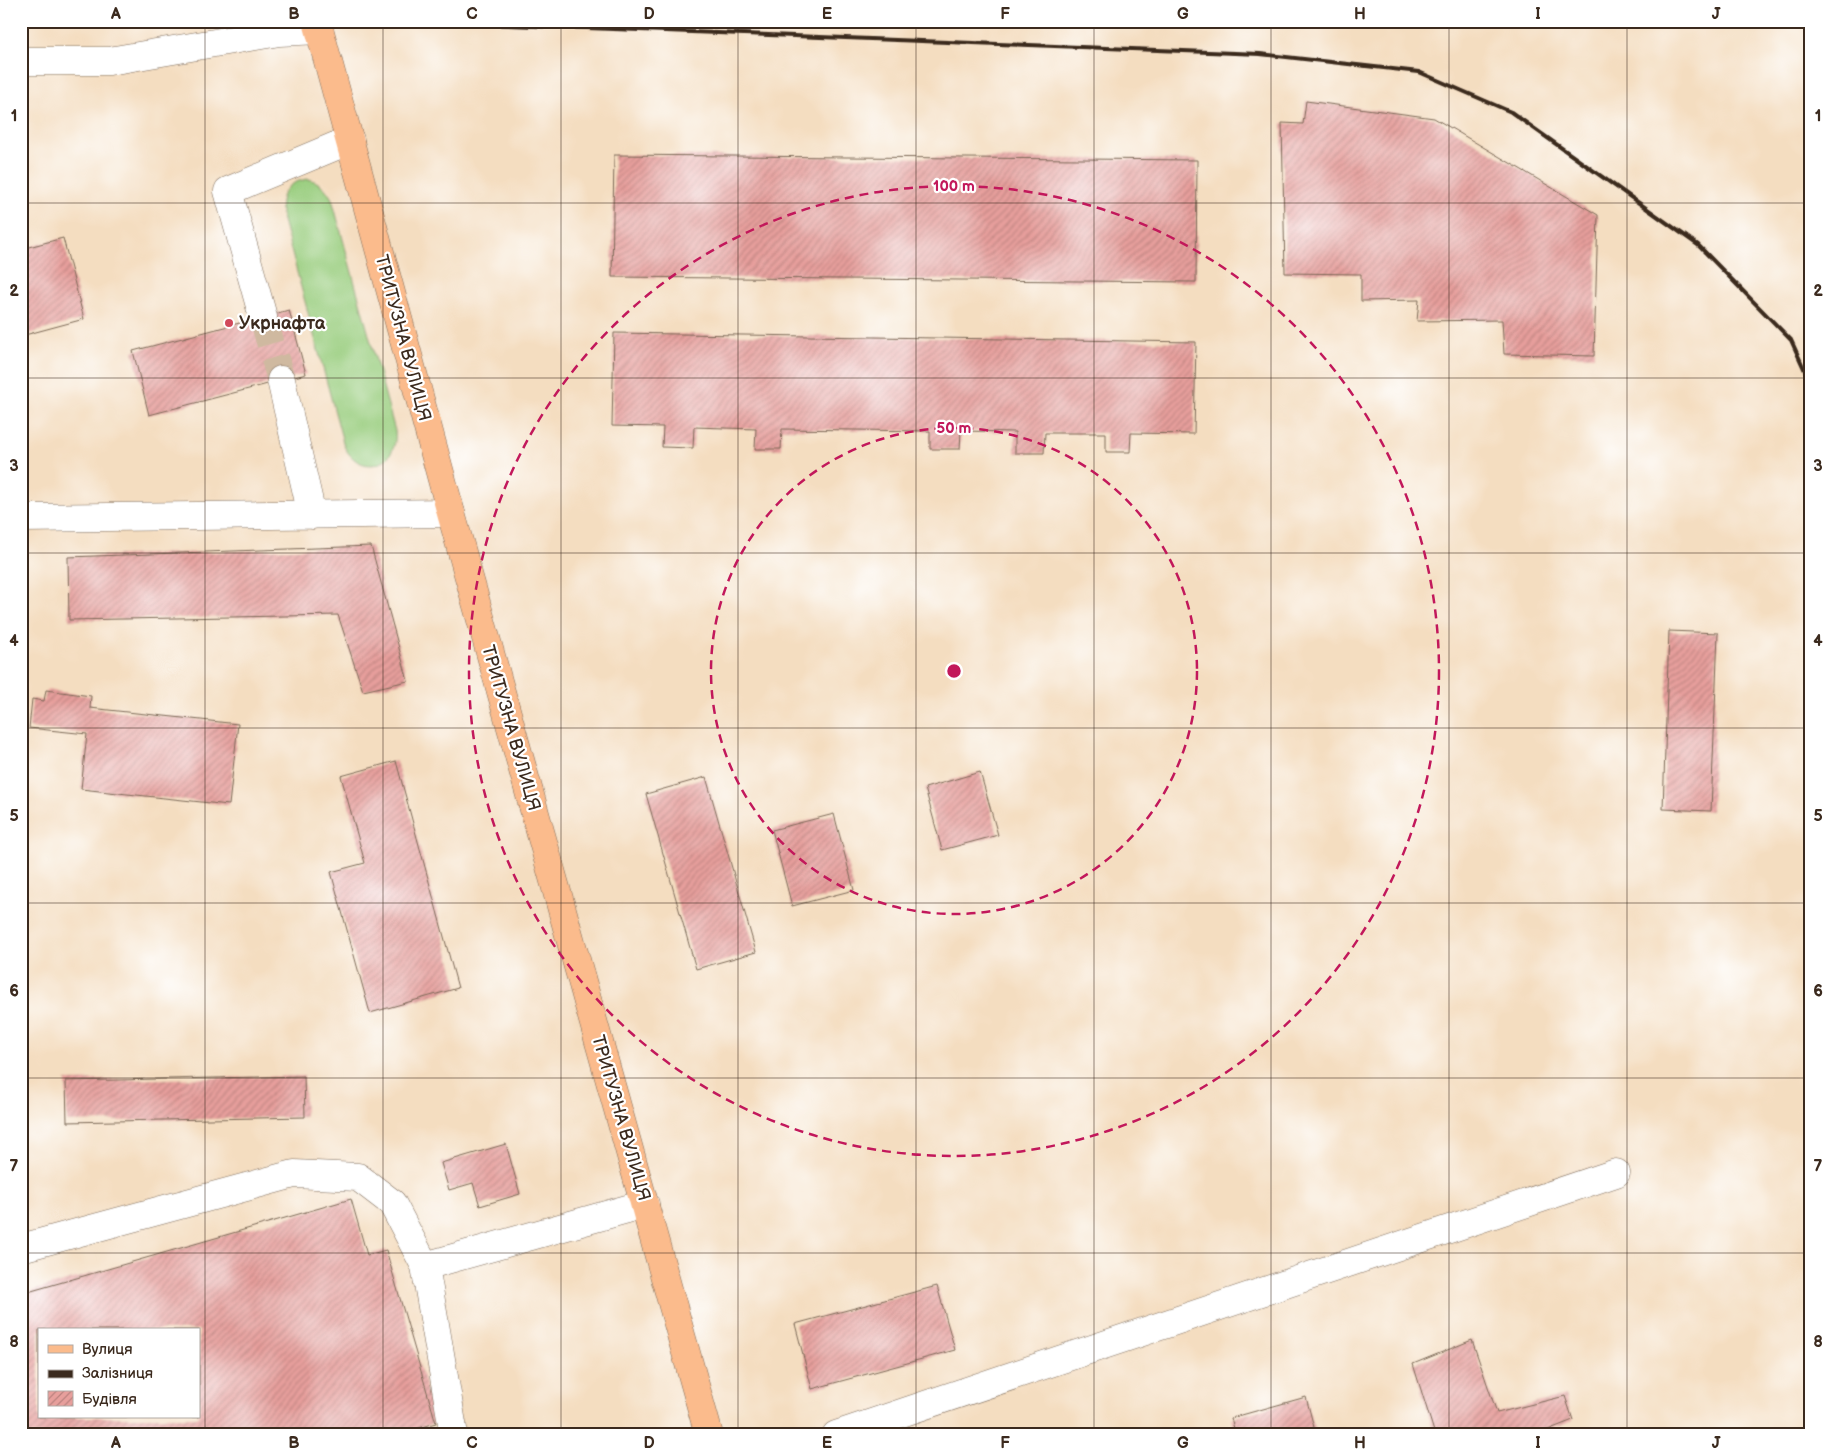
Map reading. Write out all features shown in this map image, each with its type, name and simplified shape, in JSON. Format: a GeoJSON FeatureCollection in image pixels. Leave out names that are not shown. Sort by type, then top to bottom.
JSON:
{"type":"FeatureCollection","features":[{"type":"Feature","properties":{"kind":"main road","name":"ТРИТУЗНА ВУЛИЦЯ"},"geometry":{"type":"LineString","coordinates":[[318,26],[451,513],[709,1435]]}},
{"type":"Feature","properties":{"kind":"street"},"geometry":{"type":"LineString","coordinates":[[21,61],[109,61],[318,26]]}},
{"type":"Feature","properties":{"kind":"street"},"geometry":{"type":"LineString","coordinates":[[263,317],[228,191],[350,140]]}},
{"type":"Feature","properties":{"kind":"street"},"geometry":{"type":"LineString","coordinates":[[281,380],[312,515]]}},
{"type":"Feature","properties":{"kind":"street"},"geometry":{"type":"LineString","coordinates":[[21,518],[451,513]]}},
{"type":"Feature","properties":{"kind":"street"},"geometry":{"type":"LineString","coordinates":[[836,1435],[1616,1173]]}},
{"type":"Feature","properties":{"kind":"street"},"geometry":{"type":"LineString","coordinates":[[21,1248],[294,1174],[358,1177],[392,1203],[425,1266],[454,1435]]}},
{"type":"Feature","properties":{"kind":"street"},"geometry":{"type":"LineString","coordinates":[[425,1266],[645,1204]]}},
{"type":"Feature","properties":{"kind":"green space"},"geometry":{"type":"Polygon","coordinates":[[[309,179],[323,186],[332,199],[395,431],[395,443],[391,453],[385,460],[377,464],[368,465],[359,462],[351,456],[344,446],[281,213],[281,200],[286,189],[296,182],[309,179]]]}},
{"type":"Feature","properties":{"kind":"building"},"geometry":{"type":"Polygon","coordinates":[[[1306,101],[1434,118],[1598,215],[1594,356],[1504,354],[1502,320],[1417,321],[1419,300],[1361,301],[1361,274],[1285,273],[1282,123],[1303,124],[1306,101]]]}},
{"type":"Feature","properties":{"kind":"building"},"geometry":{"type":"Polygon","coordinates":[[[614,155],[1197,160],[1196,282],[612,277],[614,155]]]}},
{"type":"Feature","properties":{"kind":"building"},"geometry":{"type":"Polygon","coordinates":[[[63,238],[84,319],[21,336],[21,249],[63,238]]]}},
{"type":"Feature","properties":{"kind":"building"},"geometry":{"type":"Polygon","coordinates":[[[289,310],[306,374],[149,415],[133,351],[289,310]]]}},
{"type":"Feature","properties":{"kind":"building"},"geometry":{"type":"Polygon","coordinates":[[[614,333],[1196,342],[1194,434],[1131,433],[1130,452],[1106,452],[1106,433],[1045,433],[1044,453],[1015,453],[1015,432],[961,431],[960,449],[930,449],[930,431],[782,429],[781,449],[755,449],[756,429],[694,427],[693,448],[662,447],[663,427],[612,426],[614,333]]]}},
{"type":"Feature","properties":{"kind":"building"},"geometry":{"type":"Polygon","coordinates":[[[371,546],[408,681],[363,691],[338,615],[69,620],[68,557],[371,546]]]}},
{"type":"Feature","properties":{"kind":"building"},"geometry":{"type":"Polygon","coordinates":[[[1669,631],[1718,633],[1711,811],[1663,809],[1669,631]]]}},
{"type":"Feature","properties":{"kind":"building"},"geometry":{"type":"Polygon","coordinates":[[[46,690],[91,696],[90,708],[238,724],[229,805],[81,789],[87,734],[29,728],[32,699],[44,701],[46,690]]]}},
{"type":"Feature","properties":{"kind":"building"},"geometry":{"type":"Polygon","coordinates":[[[396,761],[458,988],[370,1013],[331,872],[365,863],[341,776],[396,761]]]}},
{"type":"Feature","properties":{"kind":"building"},"geometry":{"type":"Polygon","coordinates":[[[980,772],[998,835],[942,850],[925,788],[980,772]]]}},
{"type":"Feature","properties":{"kind":"building"},"geometry":{"type":"Polygon","coordinates":[[[706,777],[756,952],[696,969],[646,794],[706,777]]]}},
{"type":"Feature","properties":{"kind":"building"},"geometry":{"type":"Polygon","coordinates":[[[834,814],[854,890],[792,906],[772,830],[834,814]]]}},
{"type":"Feature","properties":{"kind":"building"},"geometry":{"type":"Polygon","coordinates":[[[304,1076],[305,1117],[67,1122],[66,1081],[304,1076]]]}},
{"type":"Feature","properties":{"kind":"building"},"geometry":{"type":"Polygon","coordinates":[[[506,1144],[520,1194],[480,1206],[473,1183],[449,1190],[441,1163],[506,1144]]]}},
{"type":"Feature","properties":{"kind":"building"},"geometry":{"type":"Polygon","coordinates":[[[351,1199],[367,1255],[386,1250],[436,1423],[395,1435],[21,1435],[21,1294],[351,1199]]]}},
{"type":"Feature","properties":{"kind":"building"},"geometry":{"type":"Polygon","coordinates":[[[937,1286],[955,1350],[812,1389],[795,1324],[937,1286]]]}},
{"type":"Feature","properties":{"kind":"building"},"geometry":{"type":"Polygon","coordinates":[[[1472,1340],[1497,1413],[1565,1396],[1573,1420],[1535,1435],[1435,1435],[1413,1364],[1472,1340]]]}},
{"type":"Feature","properties":{"kind":"building"},"geometry":{"type":"Polygon","coordinates":[[[1306,1397],[1316,1435],[1236,1435],[1231,1418],[1306,1397]]]}},
{"type":"Feature","properties":{"kind":"tunnel"},"geometry":{"type":"LineString","coordinates":[[263,317],[281,380]]}},
{"type":"Feature","properties":{"kind":"railway"},"geometry":{"type":"LineString","coordinates":[[405,21],[1260,54],[1419,72],[1511,112],[1698,245],[1791,340],[1811,384]]}},
{"type":"Feature","properties":{"kind":"place","name":"Укрнафта"},"geometry":{"type":"Point","coordinates":[229,323]}}]}
